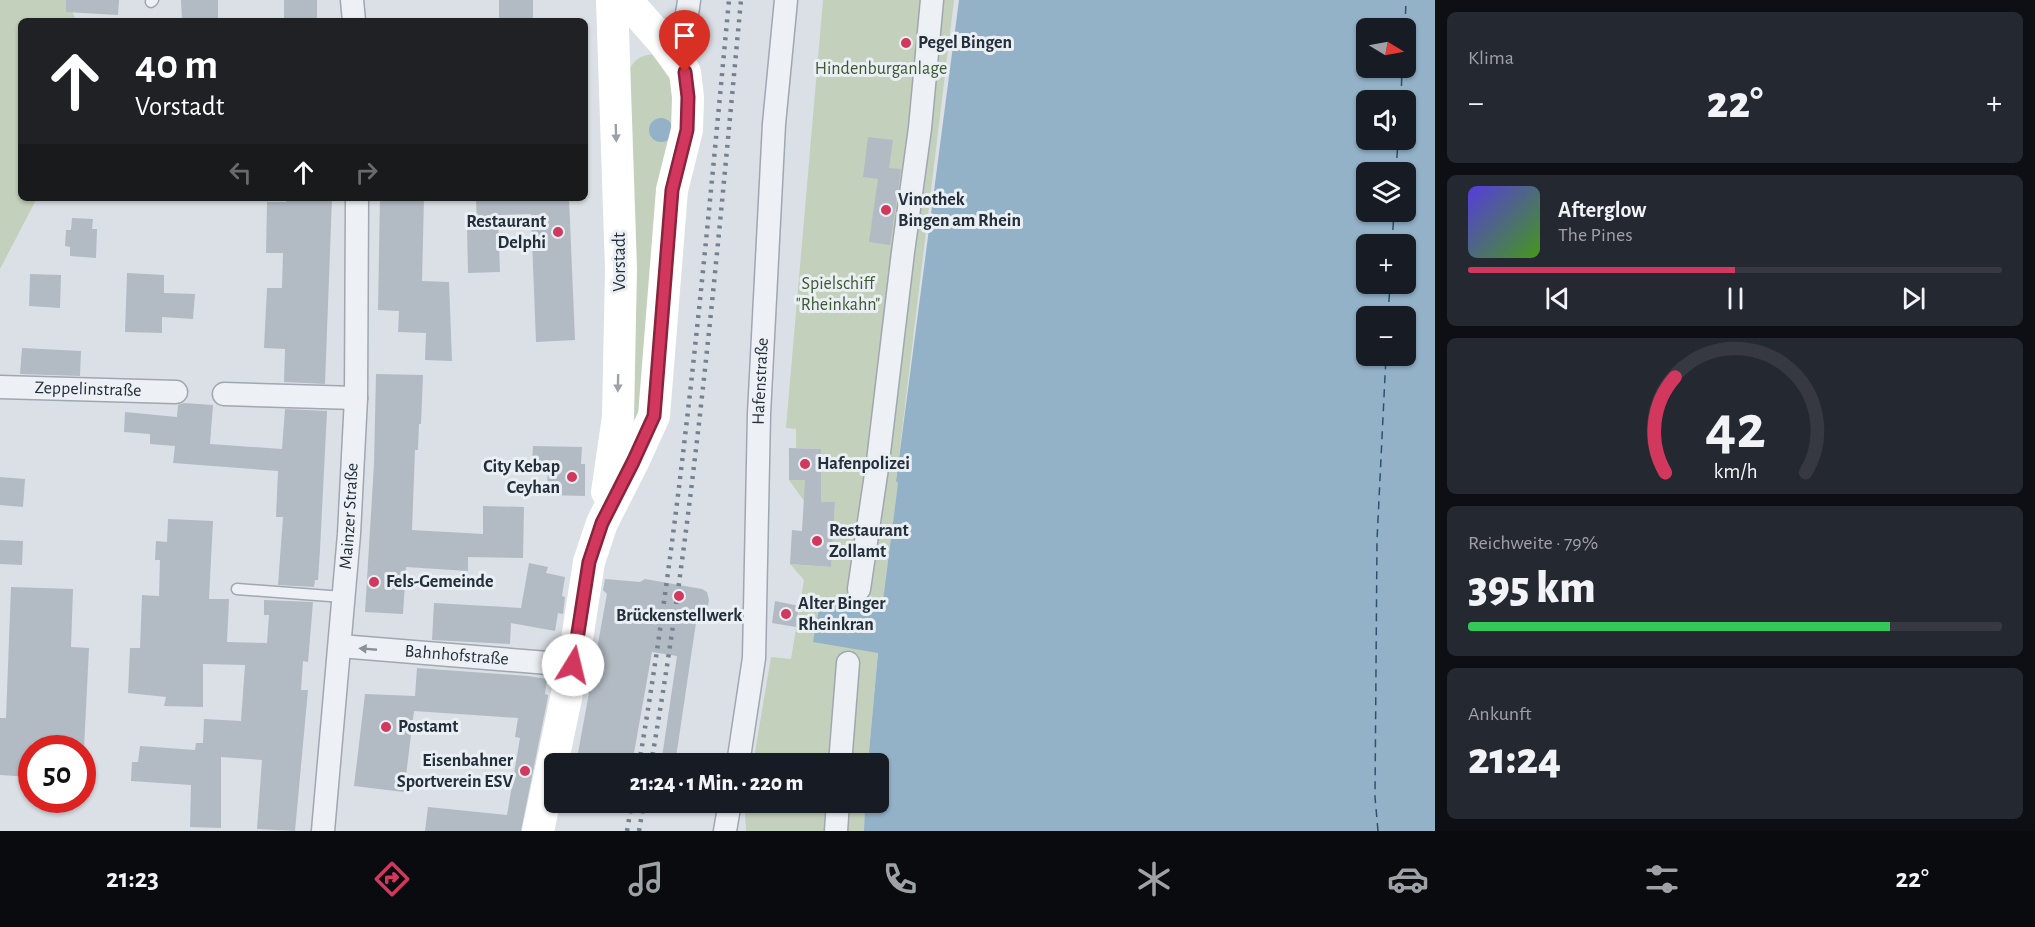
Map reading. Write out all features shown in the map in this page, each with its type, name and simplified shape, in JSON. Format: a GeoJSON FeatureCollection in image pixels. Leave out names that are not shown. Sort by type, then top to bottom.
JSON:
{"type":"FeatureCollection","features":[{"type":"Feature","properties":{"kind":"main road","name":"Vorstadt"},"geometry":{"type":"LineString","coordinates":[[602,523],[618,417],[621,269],[612,0]]}},
{"type":"Feature","properties":{"kind":"main road","name":"Vorstadt"},"geometry":{"type":"LineString","coordinates":[[538,831],[573,665],[589,562],[602,523],[654,416],[672,190],[687,130],[688,97],[685,72],[634,9],[630,0]]}},
{"type":"Feature","properties":{"kind":"main road"},"geometry":{"type":"LineString","coordinates":[[614,75],[623,50],[637,41],[664,44]]}},
{"type":"Feature","properties":{"kind":"main road"},"geometry":{"type":"LineString","coordinates":[[618,417],[630,426],[643,424],[654,416]]}},
{"type":"Feature","properties":{"kind":"street"},"geometry":{"type":"LineString","coordinates":[[352,0],[354,18]]}},
{"type":"Feature","properties":{"kind":"street"},"geometry":{"type":"LineString","coordinates":[[664,44],[673,39],[685,25],[689,0]]}},
{"type":"Feature","properties":{"kind":"street","name":"Hafenstraße"},"geometry":{"type":"LineString","coordinates":[[740,753],[754,658],[760,391],[774,124],[786,0]]}},
{"type":"Feature","properties":{"kind":"street"},"geometry":{"type":"LineString","coordinates":[[859,589],[878,461],[920,128],[932,0]]}},
{"type":"Feature","properties":{"kind":"street","name":"Mainzer Straße"},"geometry":{"type":"LineString","coordinates":[[323,831],[349,534],[356,398],[357,201]]}},
{"type":"Feature","properties":{"kind":"street","name":"Zeppelinstraße"},"geometry":{"type":"LineString","coordinates":[[0,387],[176,393]]}},
{"type":"Feature","properties":{"kind":"street"},"geometry":{"type":"LineString","coordinates":[[224,394],[356,398]]}},
{"type":"Feature","properties":{"kind":"street","name":"Bahnhofstraße"},"geometry":{"type":"LineString","coordinates":[[340,646],[573,665]]}},
{"type":"Feature","properties":{"kind":"street"},"geometry":{"type":"LineString","coordinates":[[841,753],[848,663]]}},
{"type":"Feature","properties":{"kind":"street"},"geometry":{"type":"LineString","coordinates":[[725,831],[728,813]]}},
{"type":"Feature","properties":{"kind":"street"},"geometry":{"type":"LineString","coordinates":[[836,831],[837,813]]}},
{"type":"Feature","properties":{"kind":"lane"},"geometry":{"type":"LineString","coordinates":[[237,590],[343,597]]}},
{"type":"Feature","properties":{"kind":"green space"},"geometry":{"type":"Polygon","coordinates":[[[0,0],[68,0],[75,18],[18,18],[18,201],[35,201],[0,269],[0,0]]]}},
{"type":"Feature","properties":{"kind":"green space","name":"Hindenburganlage"},"geometry":{"type":"Polygon","coordinates":[[[823,0],[954,0],[896,480],[898,483],[882,608],[869,753],[755,753],[771,657],[791,659],[804,580],[790,564],[830,567],[835,503],[804,501],[789,480],[821,480],[821,449],[796,448],[796,429],[786,428],[823,0]]]}},
{"type":"Feature","properties":{"kind":"green space"},"geometry":{"type":"Polygon","coordinates":[[[655,54],[680,69],[643,416],[635,419],[628,417],[625,77],[636,60],[655,54]]]}},
{"type":"Feature","properties":{"kind":"green space"},"geometry":{"type":"Polygon","coordinates":[[[745,813],[865,813],[864,831],[746,831],[745,813]]]}},
{"type":"Feature","properties":{"kind":"water"},"geometry":{"type":"Polygon","coordinates":[[[959,0],[1435,0],[1435,831],[864,831],[865,813],[889,813],[889,753],[869,753],[878,653],[813,642],[821,598],[882,608],[898,483],[896,481],[959,0]]]}},
{"type":"Feature","properties":{"kind":"water"},"geometry":{"type":"Polygon","coordinates":[[[661,118],[669,122],[673,130],[669,138],[661,142],[653,138],[649,130],[653,122],[661,118]]]}},
{"type":"Feature","properties":{"kind":"building"},"geometry":{"type":"Polygon","coordinates":[[[66,0],[119,0],[118,15],[66,12],[66,0]]]}},
{"type":"Feature","properties":{"kind":"building"},"geometry":{"type":"Polygon","coordinates":[[[181,0],[218,0],[218,18],[182,18],[181,0]]]}},
{"type":"Feature","properties":{"kind":"building"},"geometry":{"type":"Polygon","coordinates":[[[284,0],[317,0],[317,18],[284,18],[284,0]]]}},
{"type":"Feature","properties":{"kind":"building"},"geometry":{"type":"Polygon","coordinates":[[[499,0],[533,0],[533,18],[499,18],[499,0]]]}},
{"type":"Feature","properties":{"kind":"building","name":"Vinothek Bingen am Rhein"},"geometry":{"type":"Polygon","coordinates":[[[868,137],[893,140],[889,168],[901,169],[890,245],[869,242],[878,179],[863,177],[868,137]]]}},
{"type":"Feature","properties":{"kind":"building"},"geometry":{"type":"Polygon","coordinates":[[[332,201],[325,384],[284,382],[285,349],[264,348],[267,288],[282,288],[283,253],[266,253],[267,202],[332,201]]]}},
{"type":"Feature","properties":{"kind":"building"},"geometry":{"type":"Polygon","coordinates":[[[380,201],[424,201],[422,281],[449,282],[452,361],[425,360],[426,333],[398,332],[399,311],[378,310],[380,201]]]}},
{"type":"Feature","properties":{"kind":"building"},"geometry":{"type":"Polygon","coordinates":[[[476,201],[569,201],[575,340],[536,342],[531,214],[498,215],[500,272],[468,273],[467,227],[477,226],[476,201]]]}},
{"type":"Feature","properties":{"kind":"building"},"geometry":{"type":"Polygon","coordinates":[[[72,218],[93,219],[92,229],[97,229],[96,258],[70,256],[70,247],[65,246],[66,230],[71,230],[72,218]]]}},
{"type":"Feature","properties":{"kind":"building"},"geometry":{"type":"Polygon","coordinates":[[[127,273],[164,275],[164,293],[195,294],[193,319],[162,317],[162,333],[125,332],[127,273]]]}},
{"type":"Feature","properties":{"kind":"building"},"geometry":{"type":"Polygon","coordinates":[[[30,274],[61,275],[60,308],[29,306],[30,274]]]}},
{"type":"Feature","properties":{"kind":"building"},"geometry":{"type":"Polygon","coordinates":[[[22,348],[81,351],[80,376],[20,374],[22,348]]]}},
{"type":"Feature","properties":{"kind":"building"},"geometry":{"type":"Polygon","coordinates":[[[376,374],[423,375],[421,424],[419,424],[418,450],[415,450],[412,530],[483,534],[483,506],[524,507],[523,558],[468,557],[468,571],[406,567],[403,614],[365,612],[374,464],[376,374]]]}},
{"type":"Feature","properties":{"kind":"building"},"geometry":{"type":"Polygon","coordinates":[[[184,403],[213,405],[210,444],[282,449],[285,409],[327,411],[318,580],[315,580],[314,587],[278,585],[283,517],[276,517],[278,471],[173,463],[175,446],[150,444],[150,434],[124,432],[125,412],[177,417],[178,405],[184,403]]]}},
{"type":"Feature","properties":{"kind":"building"},"geometry":{"type":"Polygon","coordinates":[[[533,446],[582,447],[581,464],[585,464],[585,496],[547,495],[548,463],[532,463],[533,446]]]}},
{"type":"Feature","properties":{"kind":"building"},"geometry":{"type":"Polygon","coordinates":[[[789,448],[821,449],[821,502],[835,502],[831,567],[790,564],[792,530],[802,531],[805,480],[789,480],[789,448]]]}},
{"type":"Feature","properties":{"kind":"building"},"geometry":{"type":"Polygon","coordinates":[[[0,477],[25,479],[23,507],[0,505],[0,477]]]}},
{"type":"Feature","properties":{"kind":"building"},"geometry":{"type":"Polygon","coordinates":[[[168,519],[213,521],[209,599],[229,599],[227,642],[267,643],[269,615],[264,615],[264,600],[313,602],[308,662],[303,661],[301,690],[308,690],[295,831],[257,829],[262,760],[221,757],[221,828],[190,827],[191,785],[131,781],[132,762],[138,762],[140,746],[195,750],[196,743],[203,743],[204,719],[241,721],[245,665],[203,664],[203,707],[164,706],[166,697],[128,693],[130,648],[140,648],[142,595],[159,596],[160,560],[155,560],[156,541],[167,542],[168,519]]]}},
{"type":"Feature","properties":{"kind":"building"},"geometry":{"type":"Polygon","coordinates":[[[0,540],[23,541],[22,565],[0,564],[0,540]]]}},
{"type":"Feature","properties":{"kind":"building"},"geometry":{"type":"Polygon","coordinates":[[[529,563],[548,567],[546,573],[565,577],[562,596],[565,597],[563,614],[558,613],[555,631],[511,623],[510,644],[432,640],[434,603],[521,608],[529,563]]]}},
{"type":"Feature","properties":{"kind":"building"},"geometry":{"type":"Polygon","coordinates":[[[605,579],[640,582],[645,579],[702,589],[707,592],[708,606],[697,616],[677,753],[663,753],[677,656],[652,652],[634,753],[578,753],[607,594],[603,590],[605,579]]]}},
{"type":"Feature","properties":{"kind":"building"},"geometry":{"type":"Polygon","coordinates":[[[11,587],[73,589],[71,647],[89,648],[85,735],[18,735],[18,776],[0,775],[0,718],[6,718],[11,587]]]}},
{"type":"Feature","properties":{"kind":"building","name":"Alter Binger Rheinkran"},"geometry":{"type":"Polygon","coordinates":[[[775,601],[799,606],[796,627],[772,623],[775,601]]]}},
{"type":"Feature","properties":{"kind":"building"},"geometry":{"type":"Polygon","coordinates":[[[417,668],[547,679],[545,694],[548,697],[521,831],[425,831],[428,807],[507,815],[520,738],[515,737],[518,718],[414,711],[404,792],[354,786],[365,694],[415,696],[417,668]]]}},
{"type":"Feature","properties":{"kind":"ferry route"},"geometry":{"type":"LineString","coordinates":[[1405,18],[1406,0]]}},
{"type":"Feature","properties":{"kind":"ferry route"},"geometry":{"type":"LineString","coordinates":[[1401,90],[1402,78]]}},
{"type":"Feature","properties":{"kind":"ferry route"},"geometry":{"type":"LineString","coordinates":[[1397,150],[1397,162]]}},
{"type":"Feature","properties":{"kind":"ferry route"},"geometry":{"type":"LineString","coordinates":[[1393,222],[1393,234]]}},
{"type":"Feature","properties":{"kind":"ferry route"},"geometry":{"type":"LineString","coordinates":[[1389,294],[1389,306]]}},
{"type":"Feature","properties":{"kind":"ferry route"},"geometry":{"type":"LineString","coordinates":[[1378,831],[1375,797],[1377,540],[1386,366]]}},
{"type":"Feature","properties":{"kind":"railway"},"geometry":{"type":"LineString","coordinates":[[641,753],[680,478],[729,0]]}},
{"type":"Feature","properties":{"kind":"railway"},"geometry":{"type":"LineString","coordinates":[[653,753],[667,669],[704,383],[741,0]]}},
{"type":"Feature","properties":{"kind":"railway"},"geometry":{"type":"LineString","coordinates":[[627,831],[630,813]]}},
{"type":"Feature","properties":{"kind":"railway"},"geometry":{"type":"LineString","coordinates":[[639,831],[642,813]]}},
{"type":"Feature","properties":{"kind":"place","name":"Pegel Bingen"},"geometry":{"type":"Point","coordinates":[906,43]}},
{"type":"Feature","properties":{"kind":"place","name":"Vinothek Bingen am Rhein"},"geometry":{"type":"Point","coordinates":[886,210]}},
{"type":"Feature","properties":{"kind":"place","name":"Restaurant Delphi"},"geometry":{"type":"Point","coordinates":[558,232]}},
{"type":"Feature","properties":{"kind":"place","name":"Hafenpolizei"},"geometry":{"type":"Point","coordinates":[805,464]}},
{"type":"Feature","properties":{"kind":"place","name":"City Kebap Ceyhan"},"geometry":{"type":"Point","coordinates":[572,477]}},
{"type":"Feature","properties":{"kind":"place","name":"Restaurant Zollamt"},"geometry":{"type":"Point","coordinates":[817,541]}},
{"type":"Feature","properties":{"kind":"place","name":"Fels-Gemeinde"},"geometry":{"type":"Point","coordinates":[374,582]}},
{"type":"Feature","properties":{"kind":"place","name":"Brückenstellwerk"},"geometry":{"type":"Point","coordinates":[679,596]}},
{"type":"Feature","properties":{"kind":"place","name":"Alter Binger Rheinkran"},"geometry":{"type":"Point","coordinates":[786,614]}},
{"type":"Feature","properties":{"kind":"place","name":"Postamt"},"geometry":{"type":"Point","coordinates":[386,727]}},
{"type":"Feature","properties":{"kind":"place","name":"Eisenbahner Sportverein ESV"},"geometry":{"type":"Point","coordinates":[525,771]}},
{"type":"Feature","properties":{"kind":"route"},"geometry":{"type":"LineString","coordinates":[[573,665],[589,562],[602,523],[654,416],[672,190],[687,130],[688,97],[685,72]]}},
{"type":"Feature","properties":{"kind":"park label","name":"Spielschiff \"Rheinkahn\""},"geometry":{"type":"Point","coordinates":[838,294]}}]}
